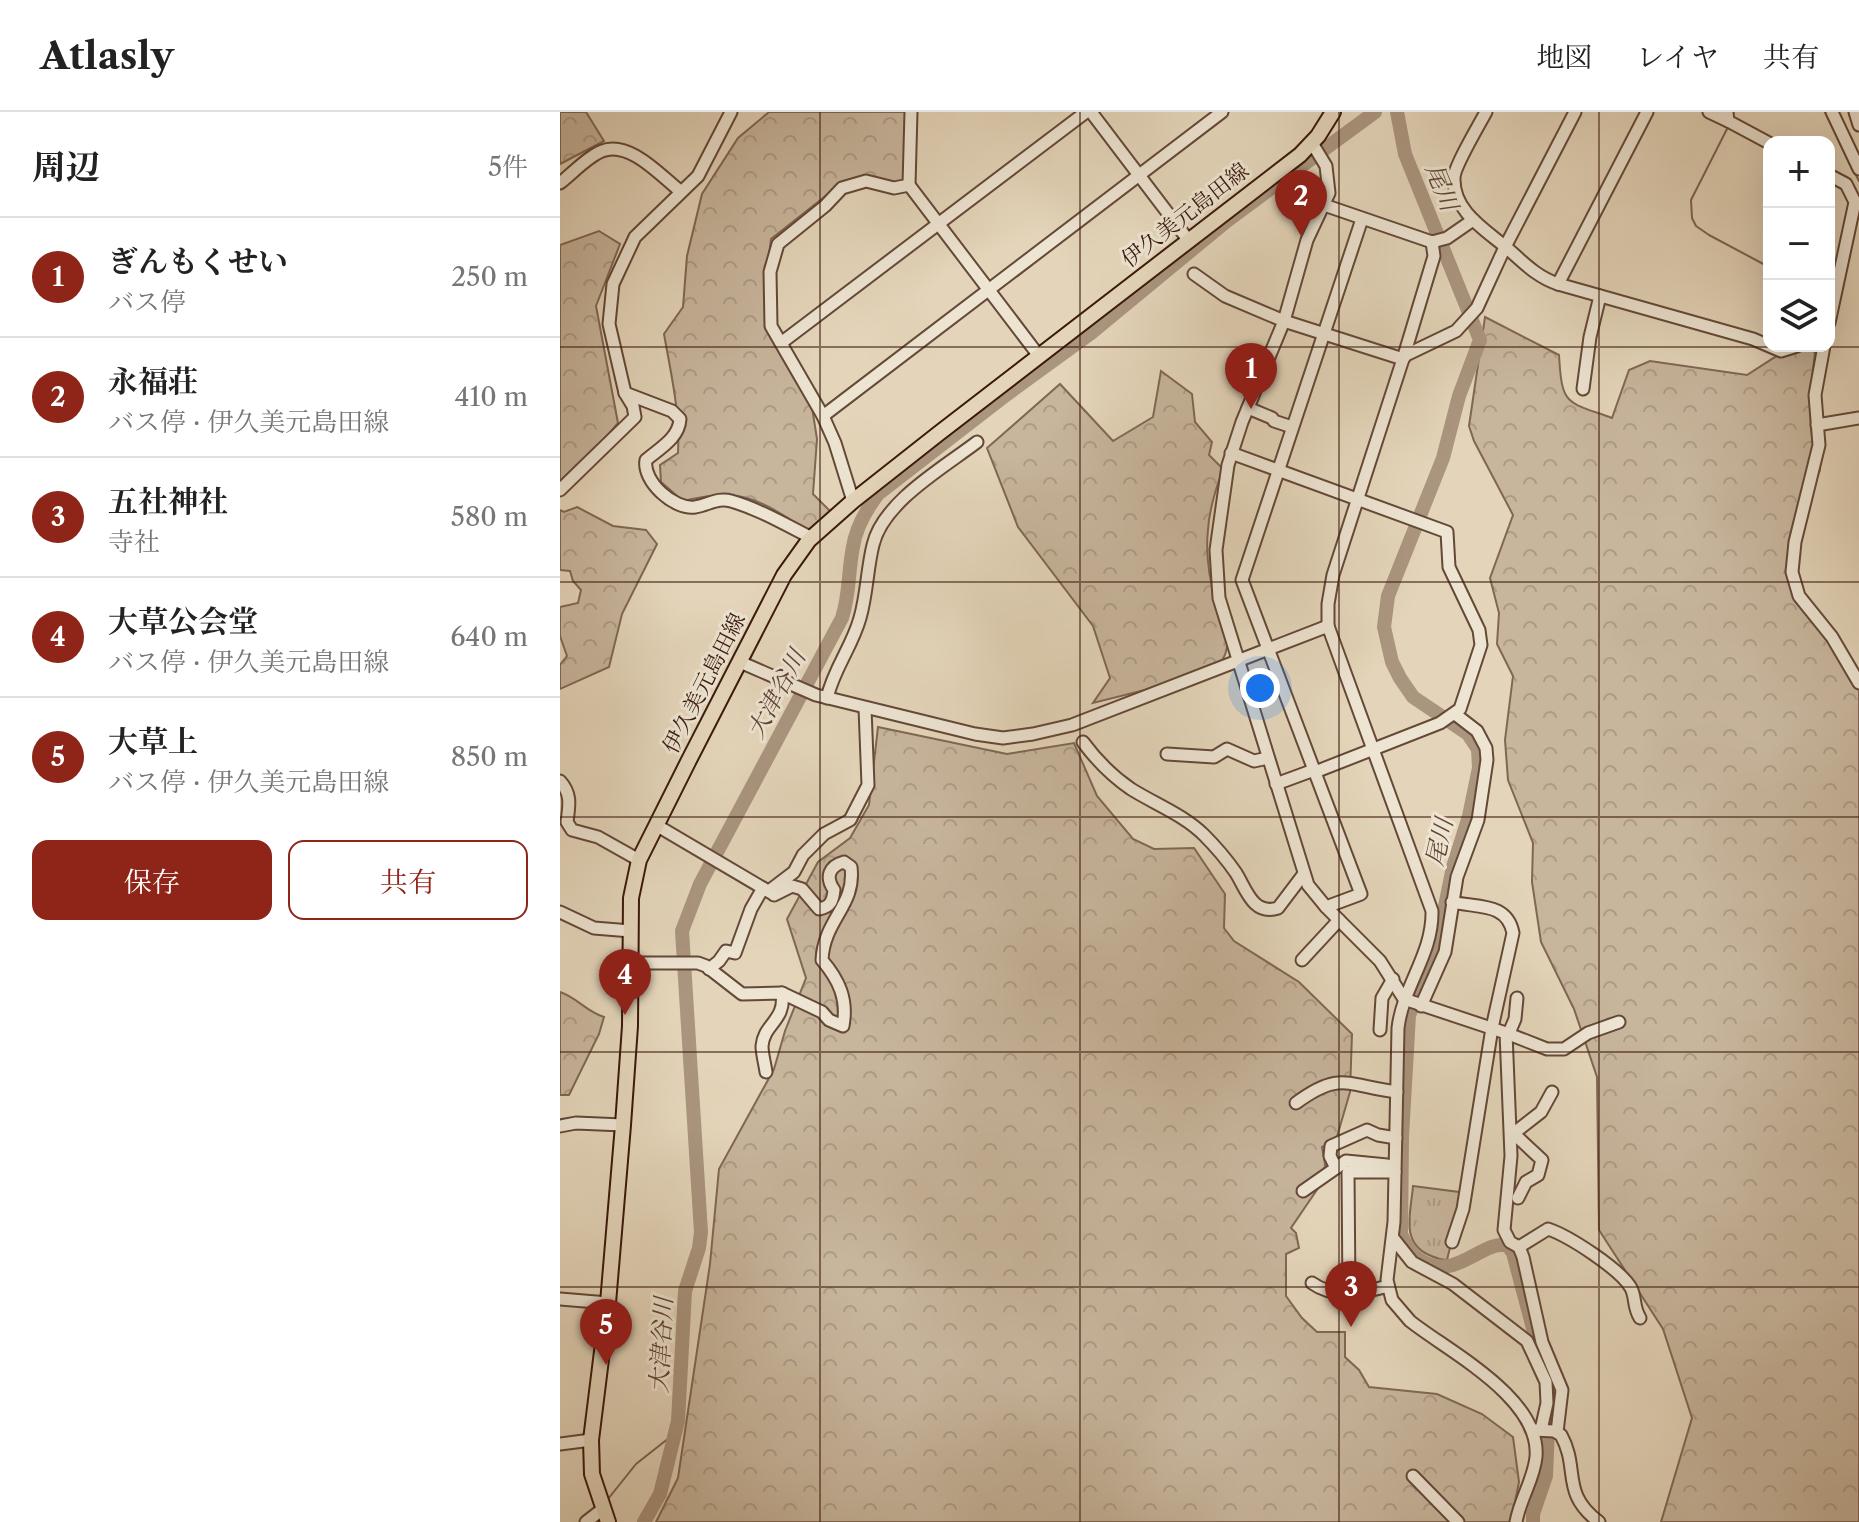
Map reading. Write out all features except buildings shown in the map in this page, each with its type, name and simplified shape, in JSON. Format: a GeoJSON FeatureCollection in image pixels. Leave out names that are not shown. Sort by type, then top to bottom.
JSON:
{"type":"FeatureCollection","features":[{"type":"Feature","properties":{"kind":"main road","name":"伊久美元島田線"},"geometry":{"type":"LineString","coordinates":[[606,1515],[592,1474],[591,1440],[608,1303],[623,1125],[631,898],[639,860],[789,567],[812,538],[853,501],[1314,146],[1333,112]]}},
{"type":"Feature","properties":{"kind":"street"},"geometry":{"type":"LineString","coordinates":[[560,490],[635,417],[625,393],[609,324],[613,284],[635,237],[698,176],[731,112]]}},
{"type":"Feature","properties":{"kind":"street"},"geometry":{"type":"LineString","coordinates":[[911,112],[909,185],[1039,356]]}},
{"type":"Feature","properties":{"kind":"street"},"geometry":{"type":"LineString","coordinates":[[781,343],[1089,112],[1189,241]]}},
{"type":"Feature","properties":{"kind":"street"},"geometry":{"type":"LineString","coordinates":[[823,416],[1222,112]]}},
{"type":"Feature","properties":{"kind":"street"},"geometry":{"type":"LineString","coordinates":[[1486,112],[1454,175],[1460,202],[1473,220],[1531,271],[1558,284],[1763,343]]}},
{"type":"Feature","properties":{"kind":"street"},"geometry":{"type":"LineString","coordinates":[[1403,359],[1445,337],[1477,308],[1575,112]]}},
{"type":"Feature","properties":{"kind":"street"},"geometry":{"type":"LineString","coordinates":[[1558,284],[1647,112]]}},
{"type":"Feature","properties":{"kind":"street"},"geometry":{"type":"LineString","coordinates":[[1709,112],[1728,117],[1763,139]]}},
{"type":"Feature","properties":{"kind":"street"},"geometry":{"type":"LineString","coordinates":[[1832,112],[1859,169]]}},
{"type":"Feature","properties":{"kind":"street"},"geometry":{"type":"LineString","coordinates":[[1855,112],[1859,125]]}},
{"type":"Feature","properties":{"kind":"street"},"geometry":{"type":"LineString","coordinates":[[1314,146],[1326,166],[1329,184],[1324,205],[1307,240],[1284,321],[1231,453],[1224,482],[1215,565],[1219,598],[1303,875],[1315,896],[1380,961],[1413,1003],[1508,1033],[1547,1049],[1564,1049],[1588,1033],[1619,1022]]}},
{"type":"Feature","properties":{"kind":"street"},"geometry":{"type":"LineString","coordinates":[[560,183],[601,152],[614,149],[637,157],[680,191]]}},
{"type":"Feature","properties":{"kind":"street"},"geometry":{"type":"LineString","coordinates":[[1835,177],[1854,184],[1855,202],[1835,295]]}},
{"type":"Feature","properties":{"kind":"street"},"geometry":{"type":"LineString","coordinates":[[853,501],[823,416],[771,326],[770,272],[778,244],[842,188],[866,181],[894,188],[909,185]]}},
{"type":"Feature","properties":{"kind":"street"},"geometry":{"type":"LineString","coordinates":[[1324,205],[1439,241]]}},
{"type":"Feature","properties":{"kind":"street"},"geometry":{"type":"LineString","coordinates":[[1326,907],[1361,894],[1242,580],[1362,219]]}},
{"type":"Feature","properties":{"kind":"street"},"geometry":{"type":"LineString","coordinates":[[1413,1003],[1430,941],[1432,911],[1328,626],[1329,588],[1439,241],[1473,220]]}},
{"type":"Feature","properties":{"kind":"street"},"geometry":{"type":"LineString","coordinates":[[1194,274],[1225,296],[1284,321],[1403,359]]}},
{"type":"Feature","properties":{"kind":"street"},"geometry":{"type":"LineString","coordinates":[[1583,389],[1590,337],[1600,296]]}},
{"type":"Feature","properties":{"kind":"street"},"geometry":{"type":"LineString","coordinates":[[1823,352],[1815,395],[1819,445],[1795,542],[1792,572],[1799,596],[1832,637],[1859,683]]}},
{"type":"Feature","properties":{"kind":"street"},"geometry":{"type":"LineString","coordinates":[[625,393],[672,411],[680,419],[675,435],[646,460],[647,474],[661,493],[692,508],[725,499],[812,538]]}},
{"type":"Feature","properties":{"kind":"street"},"geometry":{"type":"LineString","coordinates":[[1248,408],[1292,427]]}},
{"type":"Feature","properties":{"kind":"street"},"geometry":{"type":"LineString","coordinates":[[1817,425],[1859,418]]}},
{"type":"Feature","properties":{"kind":"street"},"geometry":{"type":"LineString","coordinates":[[821,697],[860,620],[872,545],[883,520],[897,504],[977,442]]}},
{"type":"Feature","properties":{"kind":"street"},"geometry":{"type":"LineString","coordinates":[[1231,453],[1447,532],[1449,567],[1481,636],[1474,672],[1460,709],[1453,715],[1440,723],[1276,784]]}},
{"type":"Feature","properties":{"kind":"street"},"geometry":{"type":"LineString","coordinates":[[740,662],[821,697],[1003,738],[1072,725],[1328,626]]}},
{"type":"Feature","properties":{"kind":"street"},"geometry":{"type":"LineString","coordinates":[[709,969],[726,951],[735,953],[751,909],[794,872],[803,855],[824,834],[850,820],[868,785],[865,708]]}},
{"type":"Feature","properties":{"kind":"street"},"geometry":{"type":"LineString","coordinates":[[1453,715],[1477,731],[1487,754],[1478,820],[1457,877],[1443,962],[1398,1028],[1393,1238],[1388,1286],[1399,1310],[1502,1389],[1517,1406],[1568,1448],[1570,1478],[1576,1497],[1588,1514],[1599,1522]]}},
{"type":"Feature","properties":{"kind":"street"},"geometry":{"type":"LineString","coordinates":[[1083,742],[1095,759],[1115,777],[1204,835],[1258,906],[1273,910],[1278,908],[1303,875]]}},
{"type":"Feature","properties":{"kind":"street"},"geometry":{"type":"LineString","coordinates":[[1167,754],[1214,757],[1227,749],[1254,761],[1268,758]]}},
{"type":"Feature","properties":{"kind":"street"},"geometry":{"type":"LineString","coordinates":[[560,781],[568,789],[570,799],[565,830],[598,837],[639,860]]}},
{"type":"Feature","properties":{"kind":"street"},"geometry":{"type":"LineString","coordinates":[[631,963],[689,962],[709,969],[742,994],[782,993],[843,1026],[844,997],[835,976],[822,960],[823,942],[852,888],[851,867],[844,862],[835,864],[828,882],[834,890],[833,901],[826,908],[819,909],[802,889],[792,886],[770,893],[656,825]]}},
{"type":"Feature","properties":{"kind":"street"},"geometry":{"type":"LineString","coordinates":[[1452,902],[1494,908],[1507,918],[1512,928],[1492,1028],[1463,1209],[1452,1242]]}},
{"type":"Feature","properties":{"kind":"street"},"geometry":{"type":"LineString","coordinates":[[560,912],[594,928],[631,931]]}},
{"type":"Feature","properties":{"kind":"street"},"geometry":{"type":"LineString","coordinates":[[1302,960],[1339,920]]}},
{"type":"Feature","properties":{"kind":"street"},"geometry":{"type":"LineString","coordinates":[[1380,1030],[1382,998],[1393,979]]}},
{"type":"Feature","properties":{"kind":"street"},"geometry":{"type":"LineString","coordinates":[[766,1072],[762,1046],[783,1010],[782,993]]}},
{"type":"Feature","properties":{"kind":"street"},"geometry":{"type":"LineString","coordinates":[[1516,1522],[1562,1390],[1542,1342],[1519,1247],[1510,1242],[1504,1230],[1513,1132],[1508,1033],[1515,1019],[1517,998]]}},
{"type":"Feature","properties":{"kind":"street"},"geometry":{"type":"LineString","coordinates":[[1296,1103],[1332,1082],[1397,1092]]}},
{"type":"Feature","properties":{"kind":"street"},"geometry":{"type":"LineString","coordinates":[[1513,1132],[1541,1112],[1552,1092]]}},
{"type":"Feature","properties":{"kind":"street"},"geometry":{"type":"LineString","coordinates":[[560,1126],[576,1123],[623,1125]]}},
{"type":"Feature","properties":{"kind":"street"},"geometry":{"type":"LineString","coordinates":[[1336,1168],[1330,1156],[1331,1146],[1367,1130],[1396,1138]]}},
{"type":"Feature","properties":{"kind":"street"},"geometry":{"type":"LineString","coordinates":[[1513,1132],[1542,1160],[1538,1175],[1526,1182],[1518,1198]]}},
{"type":"Feature","properties":{"kind":"street"},"geometry":{"type":"LineString","coordinates":[[1303,1191],[1346,1161],[1395,1169]]}},
{"type":"Feature","properties":{"kind":"street"},"geometry":{"type":"LineString","coordinates":[[1349,1293],[1348,1172],[1395,1169]]}},
{"type":"Feature","properties":{"kind":"street"},"geometry":{"type":"LineString","coordinates":[[1519,1247],[1548,1229],[1566,1236],[1594,1255],[1629,1286],[1640,1318]]}},
{"type":"Feature","properties":{"kind":"street"},"geometry":{"type":"LineString","coordinates":[[1393,1238],[1412,1262],[1453,1284],[1527,1341],[1543,1372],[1547,1393],[1546,1431]]}},
{"type":"Feature","properties":{"kind":"street"},"geometry":{"type":"LineString","coordinates":[[1312,1283],[1327,1292],[1349,1293],[1388,1286]]}},
{"type":"Feature","properties":{"kind":"street"},"geometry":{"type":"LineString","coordinates":[[560,1299],[608,1303]]}},
{"type":"Feature","properties":{"kind":"street"},"geometry":{"type":"LineString","coordinates":[[560,1444],[591,1440]]}},
{"type":"Feature","properties":{"kind":"street"},"geometry":{"type":"LineString","coordinates":[[1413,1476],[1458,1522]]}},
{"type":"Feature","properties":{"kind":"street"},"geometry":{"type":"LineString","coordinates":[[586,1522],[606,1515]]}},
{"type":"Feature","properties":{"kind":"green space"},"geometry":{"type":"Polygon","coordinates":[[[560,112],[586,112],[604,141],[560,164],[560,112]]]}},
{"type":"Feature","properties":{"kind":"green space"},"geometry":{"type":"Polygon","coordinates":[[[769,112],[908,112],[907,182],[837,187],[771,239],[765,327],[812,407],[817,439],[813,494],[831,512],[808,531],[749,499],[721,495],[683,501],[661,482],[660,465],[678,453],[676,407],[664,334],[683,307],[687,256],[702,194],[738,138],[769,112]]]}},
{"type":"Feature","properties":{"kind":"green space"},"geometry":{"type":"Polygon","coordinates":[[[599,231],[620,244],[596,306],[618,423],[560,493],[560,245],[599,231]]]}},
{"type":"Feature","properties":{"kind":"green space"},"geometry":{"type":"Polygon","coordinates":[[[1485,317],[1559,355],[1562,384],[1569,400],[1612,418],[1629,370],[1650,361],[1747,375],[1783,352],[1815,353],[1811,427],[1820,470],[1808,496],[1788,573],[1812,620],[1859,684],[1859,1522],[1661,1522],[1692,1418],[1663,1329],[1599,1230],[1597,1077],[1574,1009],[1541,942],[1532,882],[1533,843],[1508,780],[1505,740],[1513,676],[1497,644],[1499,613],[1490,578],[1513,515],[1469,426],[1485,317]]]}},
{"type":"Feature","properties":{"kind":"green space"},"geometry":{"type":"Polygon","coordinates":[[[1161,371],[1192,394],[1195,422],[1212,442],[1209,455],[1223,469],[1210,514],[1207,551],[1227,647],[1219,664],[1145,690],[1093,703],[1110,678],[1093,626],[1018,527],[987,448],[1060,384],[1113,441],[1153,417],[1161,371]]]}},
{"type":"Feature","properties":{"kind":"green space"},"geometry":{"type":"Polygon","coordinates":[[[577,507],[613,526],[646,530],[657,544],[622,614],[609,667],[560,689],[560,665],[567,656],[560,636],[560,607],[578,603],[581,590],[573,581],[570,571],[560,570],[560,510],[564,512],[577,507]]]}},
{"type":"Feature","properties":{"kind":"green space"},"geometry":{"type":"Polygon","coordinates":[[[878,727],[1007,754],[1074,743],[1097,796],[1133,839],[1154,849],[1194,848],[1225,894],[1224,928],[1234,941],[1299,982],[1352,1034],[1350,1092],[1336,1140],[1322,1147],[1327,1175],[1291,1228],[1296,1233],[1299,1248],[1286,1254],[1286,1296],[1317,1332],[1345,1332],[1345,1357],[1359,1370],[1369,1387],[1437,1394],[1482,1414],[1513,1437],[1519,1482],[1511,1522],[656,1522],[678,1478],[710,1264],[719,1169],[774,1069],[806,978],[787,919],[818,862],[850,838],[869,805],[878,727]]]}},
{"type":"Feature","properties":{"kind":"green space"},"geometry":{"type":"Polygon","coordinates":[[[560,992],[604,1017],[569,1095],[560,1095],[560,992]]]}},
{"type":"Feature","properties":{"kind":"green space"},"geometry":{"type":"Polygon","coordinates":[[[1413,1186],[1459,1192],[1459,1210],[1447,1260],[1429,1255],[1414,1242],[1409,1225],[1413,1186]]]}},
{"type":"Feature","properties":{"kind":"waterway","name":"大津谷川"},"geometry":{"type":"LineString","coordinates":[[644,1522],[660,1494],[678,1421],[685,1291],[701,1232],[682,931],[700,884],[842,618],[854,540],[862,519],[878,494],[1091,333],[1228,220],[1375,112]]}},
{"type":"Feature","properties":{"kind":"waterway","name":"尾川"},"geometry":{"type":"LineString","coordinates":[[1397,112],[1405,154],[1480,340],[1459,396],[1443,458],[1388,596],[1384,627],[1392,662],[1400,678],[1413,697],[1468,734],[1478,749],[1479,768],[1469,816],[1453,867],[1434,961],[1409,1015],[1402,1136],[1401,1234],[1413,1254],[1432,1265],[1457,1264],[1498,1245],[1508,1246],[1513,1253],[1539,1351],[1555,1391],[1548,1427],[1546,1476],[1533,1522]]}},
{"type":"Feature","properties":{"kind":"waterway"},"geometry":{"type":"LineString","coordinates":[[1825,112],[1843,147]]}},
{"type":"Feature","properties":{"kind":"waterway"},"geometry":{"type":"LineString","coordinates":[[1729,125],[1691,200],[1692,218],[1696,226],[1709,235],[1763,264]]}},
{"type":"Feature","properties":{"kind":"waterway"},"geometry":{"type":"LineString","coordinates":[[1854,171],[1859,181]]}},
{"type":"Feature","properties":{"kind":"waterway"},"geometry":{"type":"LineString","coordinates":[[608,1499],[636,1464],[674,1434]]}},
{"type":"Feature","properties":{"kind":"place","name":"永福荘"},"geometry":{"type":"Point","coordinates":[1301,236]}},
{"type":"Feature","properties":{"kind":"place","name":"ぎんもくせい"},"geometry":{"type":"Point","coordinates":[1251,409]}},
{"type":"Feature","properties":{"kind":"place","name":"大草公会堂"},"geometry":{"type":"Point","coordinates":[625,1015]}},
{"type":"Feature","properties":{"kind":"place","name":"五社神社"},"geometry":{"type":"Point","coordinates":[1351,1327]}},
{"type":"Feature","properties":{"kind":"place","name":"大草上"},"geometry":{"type":"Point","coordinates":[606,1365]}}]}
